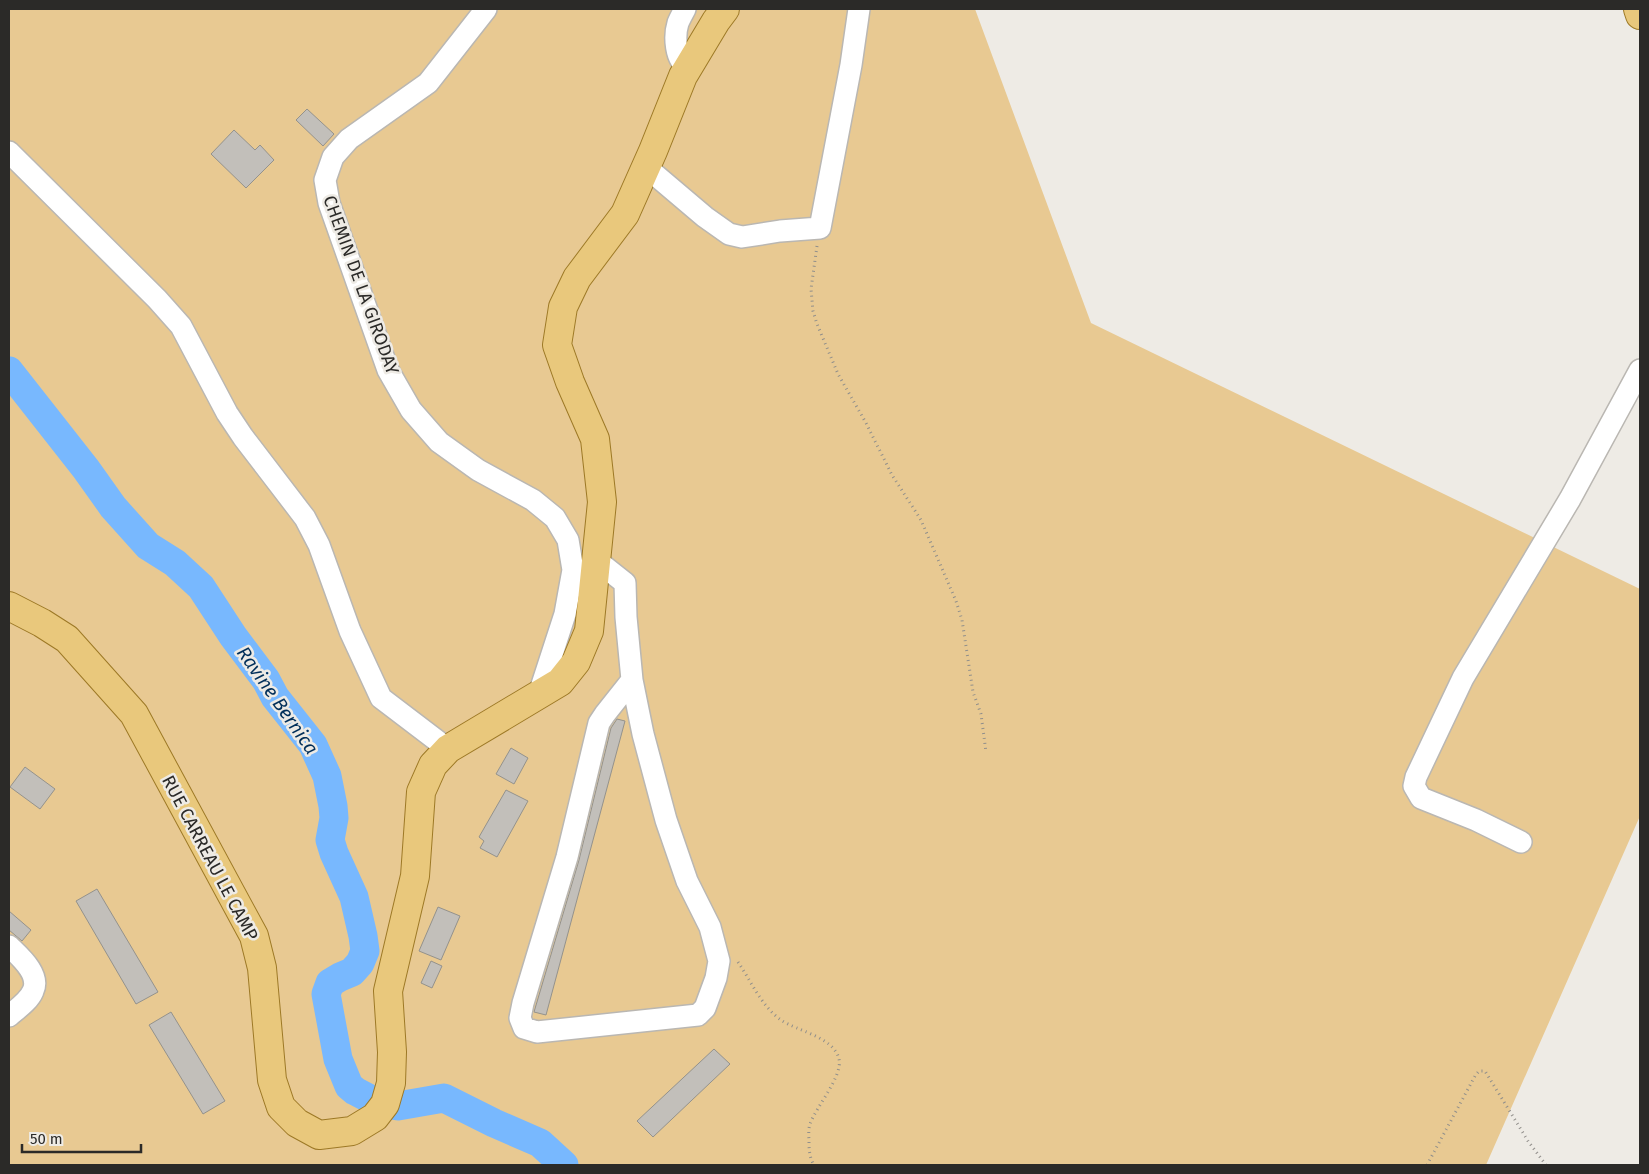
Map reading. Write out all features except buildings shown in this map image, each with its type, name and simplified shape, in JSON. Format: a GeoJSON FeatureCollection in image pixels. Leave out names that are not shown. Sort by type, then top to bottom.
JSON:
{"type":"FeatureCollection","features":[{"type":"Feature","properties":{"kind":"main road","name":"RUE CARREAU LE CAMP"},"geometry":{"type":"LineString","coordinates":[[9,606],[42,623],[67,639],[134,714],[254,936],[262,968],[272,1080],[281,1106],[297,1123],[319,1135],[352,1131],[375,1117],[385,1104],[391,1083],[392,1052],[388,991],[415,876],[421,792],[433,765],[448,750],[560,682],[576,662],[589,631],[602,502],[595,438],[570,382],[558,345],[563,307],[577,278],[625,214],[683,76],[725,9]]}},
{"type":"Feature","properties":{"kind":"main road"},"geometry":{"type":"LineString","coordinates":[[1638,9],[1640,15]]}},
{"type":"Feature","properties":{"kind":"street","name":"CHEMIN DE LA GIRODAY"},"geometry":{"type":"LineString","coordinates":[[486,9],[428,83],[349,139],[333,157],[325,180],[329,203],[388,370],[411,410],[439,442],[478,470],[533,500],[555,518],[568,540],[573,570],[553,655],[539,694]]}},
{"type":"Feature","properties":{"kind":"street"},"geometry":{"type":"LineString","coordinates":[[685,9],[678,24],[676,41],[683,64],[688,67]]}},
{"type":"Feature","properties":{"kind":"street"},"geometry":{"type":"LineString","coordinates":[[646,167],[705,217],[729,234],[742,237],[780,231],[820,228],[851,65],[859,9]]}},
{"type":"Feature","properties":{"kind":"street"},"geometry":{"type":"LineString","coordinates":[[9,152],[157,299],[181,326],[227,413],[243,438],[305,518],[318,545],[350,631],[380,698],[448,750]]}},
{"type":"Feature","properties":{"kind":"street"},"geometry":{"type":"LineString","coordinates":[[1521,842],[1476,820],[1421,798],[1414,786],[1416,777],[1464,678],[1570,499],[1640,370]]}},
{"type":"Feature","properties":{"kind":"street"},"geometry":{"type":"LineString","coordinates":[[596,560],[625,582],[632,680],[643,734],[666,820],[687,881],[710,926],[719,961],[716,978],[705,1008],[698,1015],[537,1032],[524,1028],[520,1018],[567,857],[600,723],[632,680]]}},
{"type":"Feature","properties":{"kind":"street"},"geometry":{"type":"LineString","coordinates":[[9,946],[24,961],[35,980],[34,990],[30,997],[9,1016]]}},
{"type":"Feature","properties":{"kind":"path"},"geometry":{"type":"LineString","coordinates":[[820,228],[811,289],[813,311],[817,324],[838,374],[866,423],[892,476],[921,520],[956,601],[962,620],[973,692],[981,714],[986,752]]}},
{"type":"Feature","properties":{"kind":"path"},"geometry":{"type":"LineString","coordinates":[[715,942],[728,950],[766,1006],[780,1019],[792,1026],[815,1034],[832,1048],[839,1058],[840,1068],[819,1105],[810,1126],[809,1146],[814,1165]]}},
{"type":"Feature","properties":{"kind":"path"},"geometry":{"type":"LineString","coordinates":[[1427,1165],[1475,1076],[1482,1070],[1528,1141],[1546,1165]]}},
{"type":"Feature","properties":{"kind":"shaded area"},"geometry":{"type":"Polygon","coordinates":[[[9,9],[975,9],[1091,323],[1640,589],[1640,816],[1486,1165],[9,1165],[9,9]]]}},
{"type":"Feature","properties":{"kind":"waterway","name":"Ravine Bernica"},"geometry":{"type":"LineString","coordinates":[[9,371],[86,469],[113,507],[148,546],[175,563],[201,587],[233,636],[266,680],[275,697],[313,745],[327,776],[333,806],[334,818],[330,840],[354,897],[365,951],[360,963],[352,972],[330,983],[326,994],[338,1059],[349,1086],[378,1103],[398,1106],[444,1098],[540,1143],[564,1165]]}}]}
